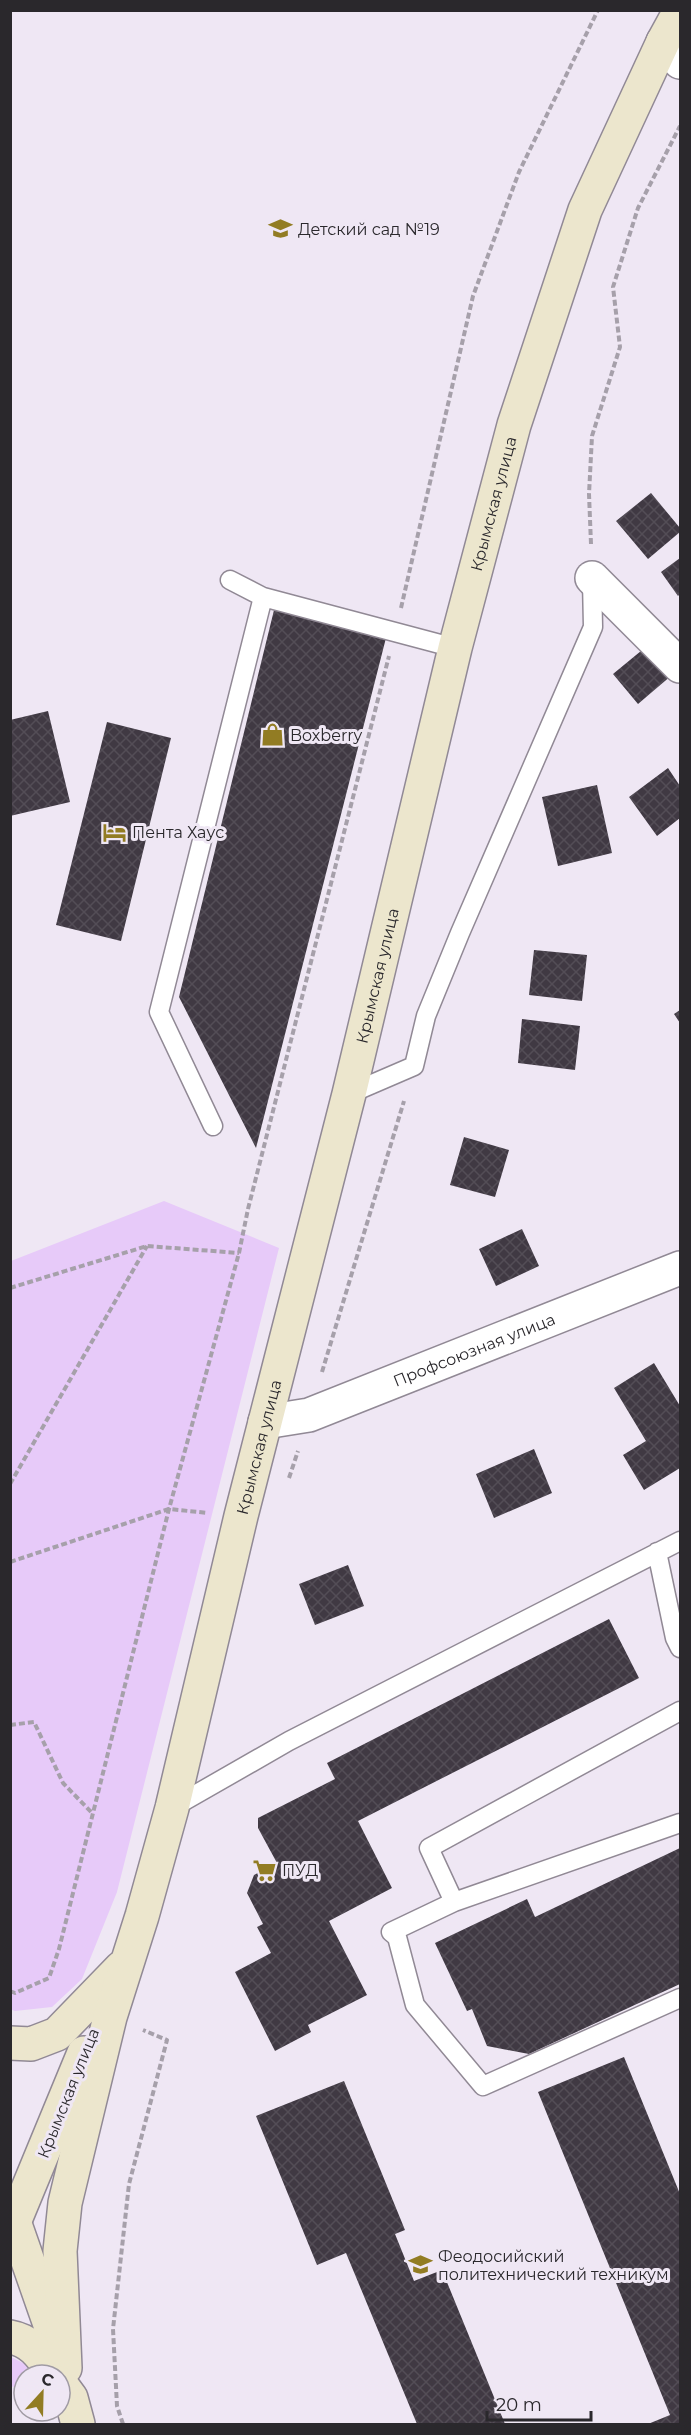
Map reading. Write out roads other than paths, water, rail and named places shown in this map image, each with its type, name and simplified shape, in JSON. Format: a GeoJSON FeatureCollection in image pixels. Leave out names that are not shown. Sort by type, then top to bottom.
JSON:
{"type":"FeatureCollection","features":[{"type":"Feature","properties":{"kind":"main road","name":"Крымская улица"},"geometry":{"type":"LineString","coordinates":[[12,2221],[101,2012],[126,1962],[142,1916],[172,1808],[241,1516],[349,1094],[455,648],[514,425],[585,210],[672,52],[681,11]]}},
{"type":"Feature","properties":{"kind":"main road"},"geometry":{"type":"LineString","coordinates":[[10,2043],[31,2044],[57,2034],[126,1962]]}},
{"type":"Feature","properties":{"kind":"main road"},"geometry":{"type":"LineString","coordinates":[[65,2363],[60,2251],[65,2203],[126,1962]]}},
{"type":"Feature","properties":{"kind":"main road"},"geometry":{"type":"LineString","coordinates":[[12,2221],[57,2363]]}},
{"type":"Feature","properties":{"kind":"main road"},"geometry":{"type":"LineString","coordinates":[[10,2337],[19,2339],[37,2349],[47,2363]]}},
{"type":"Feature","properties":{"kind":"street"},"geometry":{"type":"LineString","coordinates":[[592,578],[681,666]]}},
{"type":"Feature","properties":{"kind":"street","name":"Профсоюзная улица"},"geometry":{"type":"LineString","coordinates":[[266,1422],[309,1415],[681,1268]]}},
{"type":"Feature","properties":{"kind":"lane"},"geometry":{"type":"LineString","coordinates":[[349,1094],[414,1066],[426,1016],[593,627],[592,578]]}},
{"type":"Feature","properties":{"kind":"lane"},"geometry":{"type":"LineString","coordinates":[[230,580],[263,597],[455,648]]}},
{"type":"Feature","properties":{"kind":"lane"},"geometry":{"type":"LineString","coordinates":[[213,1126],[159,1012],[263,597]]}},
{"type":"Feature","properties":{"kind":"lane"},"geometry":{"type":"LineString","coordinates":[[172,1808],[289,1741],[681,1541]]}},
{"type":"Feature","properties":{"kind":"lane"},"geometry":{"type":"LineString","coordinates":[[657,1552],[675,1638],[681,1648]]}},
{"type":"Feature","properties":{"kind":"lane"},"geometry":{"type":"LineString","coordinates":[[454,1902],[429,1848],[679,1716]]}},
{"type":"Feature","properties":{"kind":"lane"},"geometry":{"type":"LineString","coordinates":[[681,1823],[454,1902],[391,1932],[397,1937],[415,2006],[483,2086],[681,1998]]}},
{"type":"Feature","properties":{"kind":"place","name":"Детский сад №19"},"geometry":{"type":"Point","coordinates":[280,229]}},
{"type":"Feature","properties":{"kind":"place","name":"Boxberry"},"geometry":{"type":"Point","coordinates":[272,735]}},
{"type":"Feature","properties":{"kind":"place","name":"Пента Хаус"},"geometry":{"type":"Point","coordinates":[114,832]}},
{"type":"Feature","properties":{"kind":"place","name":"ПУД"},"geometry":{"type":"Point","coordinates":[264,1870]}},
{"type":"Feature","properties":{"kind":"place","name":"Феодосийский политехнический техникум"},"geometry":{"type":"Point","coordinates":[420,2265]}}]}
